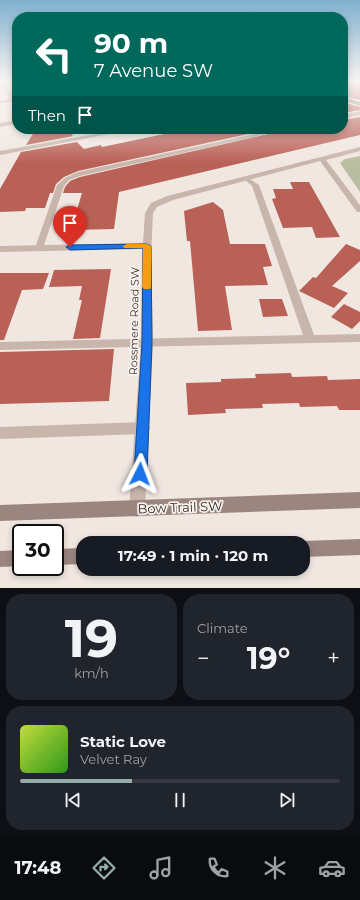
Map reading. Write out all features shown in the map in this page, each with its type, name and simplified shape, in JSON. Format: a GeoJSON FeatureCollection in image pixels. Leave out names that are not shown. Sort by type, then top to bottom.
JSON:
{"type":"FeatureCollection","features":[{"type":"Feature","properties":{"kind":"main road","name":"Bow Trail SW"},"geometry":{"type":"LineString","coordinates":[[0,513],[360,500]]}},
{"type":"Feature","properties":{"kind":"main road"},"geometry":{"type":"LineString","coordinates":[[310,548],[360,547]]}},
{"type":"Feature","properties":{"kind":"main road"},"geometry":{"type":"LineString","coordinates":[[64,557],[76,556]]}},
{"type":"Feature","properties":{"kind":"main road"},"geometry":{"type":"LineString","coordinates":[[0,559],[12,558]]}},
{"type":"Feature","properties":{"kind":"street"},"geometry":{"type":"LineString","coordinates":[[348,116],[360,113]]}},
{"type":"Feature","properties":{"kind":"street"},"geometry":{"type":"LineString","coordinates":[[0,125],[12,123]]}},
{"type":"Feature","properties":{"kind":"street"},"geometry":{"type":"LineString","coordinates":[[0,154],[106,134]]}},
{"type":"Feature","properties":{"kind":"street"},"geometry":{"type":"LineString","coordinates":[[39,248],[61,185],[67,179],[78,174],[263,134]]}},
{"type":"Feature","properties":{"kind":"street","name":"Rossmere Road SW"},"geometry":{"type":"LineString","coordinates":[[137,509],[147,343],[147,246],[149,213],[154,205],[170,198],[360,149]]}},
{"type":"Feature","properties":{"kind":"street"},"geometry":{"type":"LineString","coordinates":[[322,159],[360,210]]}},
{"type":"Feature","properties":{"kind":"street"},"geometry":{"type":"LineString","coordinates":[[247,178],[255,185],[310,339]]}},
{"type":"Feature","properties":{"kind":"street"},"geometry":{"type":"LineString","coordinates":[[0,249],[147,246]]}},
{"type":"Feature","properties":{"kind":"street"},"geometry":{"type":"LineString","coordinates":[[0,346],[360,338]]}},
{"type":"Feature","properties":{"kind":"street"},"geometry":{"type":"LineString","coordinates":[[0,433],[143,428]]}},
{"type":"Feature","properties":{"kind":"green space"},"geometry":{"type":"Polygon","coordinates":[[[360,156],[360,192],[340,163],[345,159],[360,156]]]}},
{"type":"Feature","properties":{"kind":"building"},"geometry":{"type":"Polygon","coordinates":[[[348,108],[360,108],[360,110],[348,112],[348,108]]]}},
{"type":"Feature","properties":{"kind":"building"},"geometry":{"type":"Polygon","coordinates":[[[360,117],[360,135],[119,192],[114,229],[71,230],[82,193],[63,193],[65,187],[70,181],[80,177],[268,134],[348,134],[348,119],[360,117]]]}},
{"type":"Feature","properties":{"kind":"building"},"geometry":{"type":"Polygon","coordinates":[[[33,134],[71,134],[73,136],[26,145],[33,134]]]}},
{"type":"Feature","properties":{"kind":"building"},"geometry":{"type":"Polygon","coordinates":[[[164,134],[248,134],[78,171],[64,177],[56,184],[53,193],[50,193],[45,208],[26,208],[25,211],[0,212],[0,189],[21,152],[77,142],[84,149],[101,145],[102,147],[164,134]]]}},
{"type":"Feature","properties":{"kind":"building"},"geometry":{"type":"Polygon","coordinates":[[[290,182],[309,182],[340,237],[316,238],[312,227],[283,228],[272,199],[276,198],[273,189],[293,189],[290,182]]]}},
{"type":"Feature","properties":{"kind":"building"},"geometry":{"type":"Polygon","coordinates":[[[213,202],[223,210],[230,244],[265,244],[272,266],[263,267],[268,285],[225,286],[232,330],[198,331],[190,241],[187,241],[184,211],[213,202]]]}},
{"type":"Feature","properties":{"kind":"building"},"geometry":{"type":"Polygon","coordinates":[[[346,244],[360,250],[360,261],[332,286],[348,293],[334,308],[299,291],[313,277],[316,278],[346,244]]]}},
{"type":"Feature","properties":{"kind":"building"},"geometry":{"type":"Polygon","coordinates":[[[111,269],[100,338],[73,339],[82,300],[79,300],[82,286],[49,287],[54,270],[111,269]]]}},
{"type":"Feature","properties":{"kind":"building"},"geometry":{"type":"Polygon","coordinates":[[[0,273],[49,273],[43,289],[22,290],[4,340],[0,340],[0,273]]]}},
{"type":"Feature","properties":{"kind":"building"},"geometry":{"type":"Polygon","coordinates":[[[259,299],[282,299],[288,316],[263,317],[259,299]]]}},
{"type":"Feature","properties":{"kind":"building"},"geometry":{"type":"Polygon","coordinates":[[[344,304],[360,312],[360,321],[352,329],[331,317],[344,304]]]}},
{"type":"Feature","properties":{"kind":"building"},"geometry":{"type":"Polygon","coordinates":[[[114,349],[109,401],[0,404],[0,352],[114,349]]]}},
{"type":"Feature","properties":{"kind":"building"},"geometry":{"type":"Polygon","coordinates":[[[291,373],[292,377],[327,376],[328,380],[360,379],[360,410],[339,410],[337,406],[300,407],[299,403],[262,404],[263,408],[225,409],[226,413],[188,415],[186,383],[221,382],[221,379],[256,378],[255,374],[291,373]]]}},
{"type":"Feature","properties":{"kind":"slow traffic"},"geometry":{"type":"LineString","coordinates":[[127,246],[147,246],[147,287]]}},
{"type":"Feature","properties":{"kind":"route"},"geometry":{"type":"LineString","coordinates":[[70,247],[147,246],[147,343],[140,474]]}}]}
